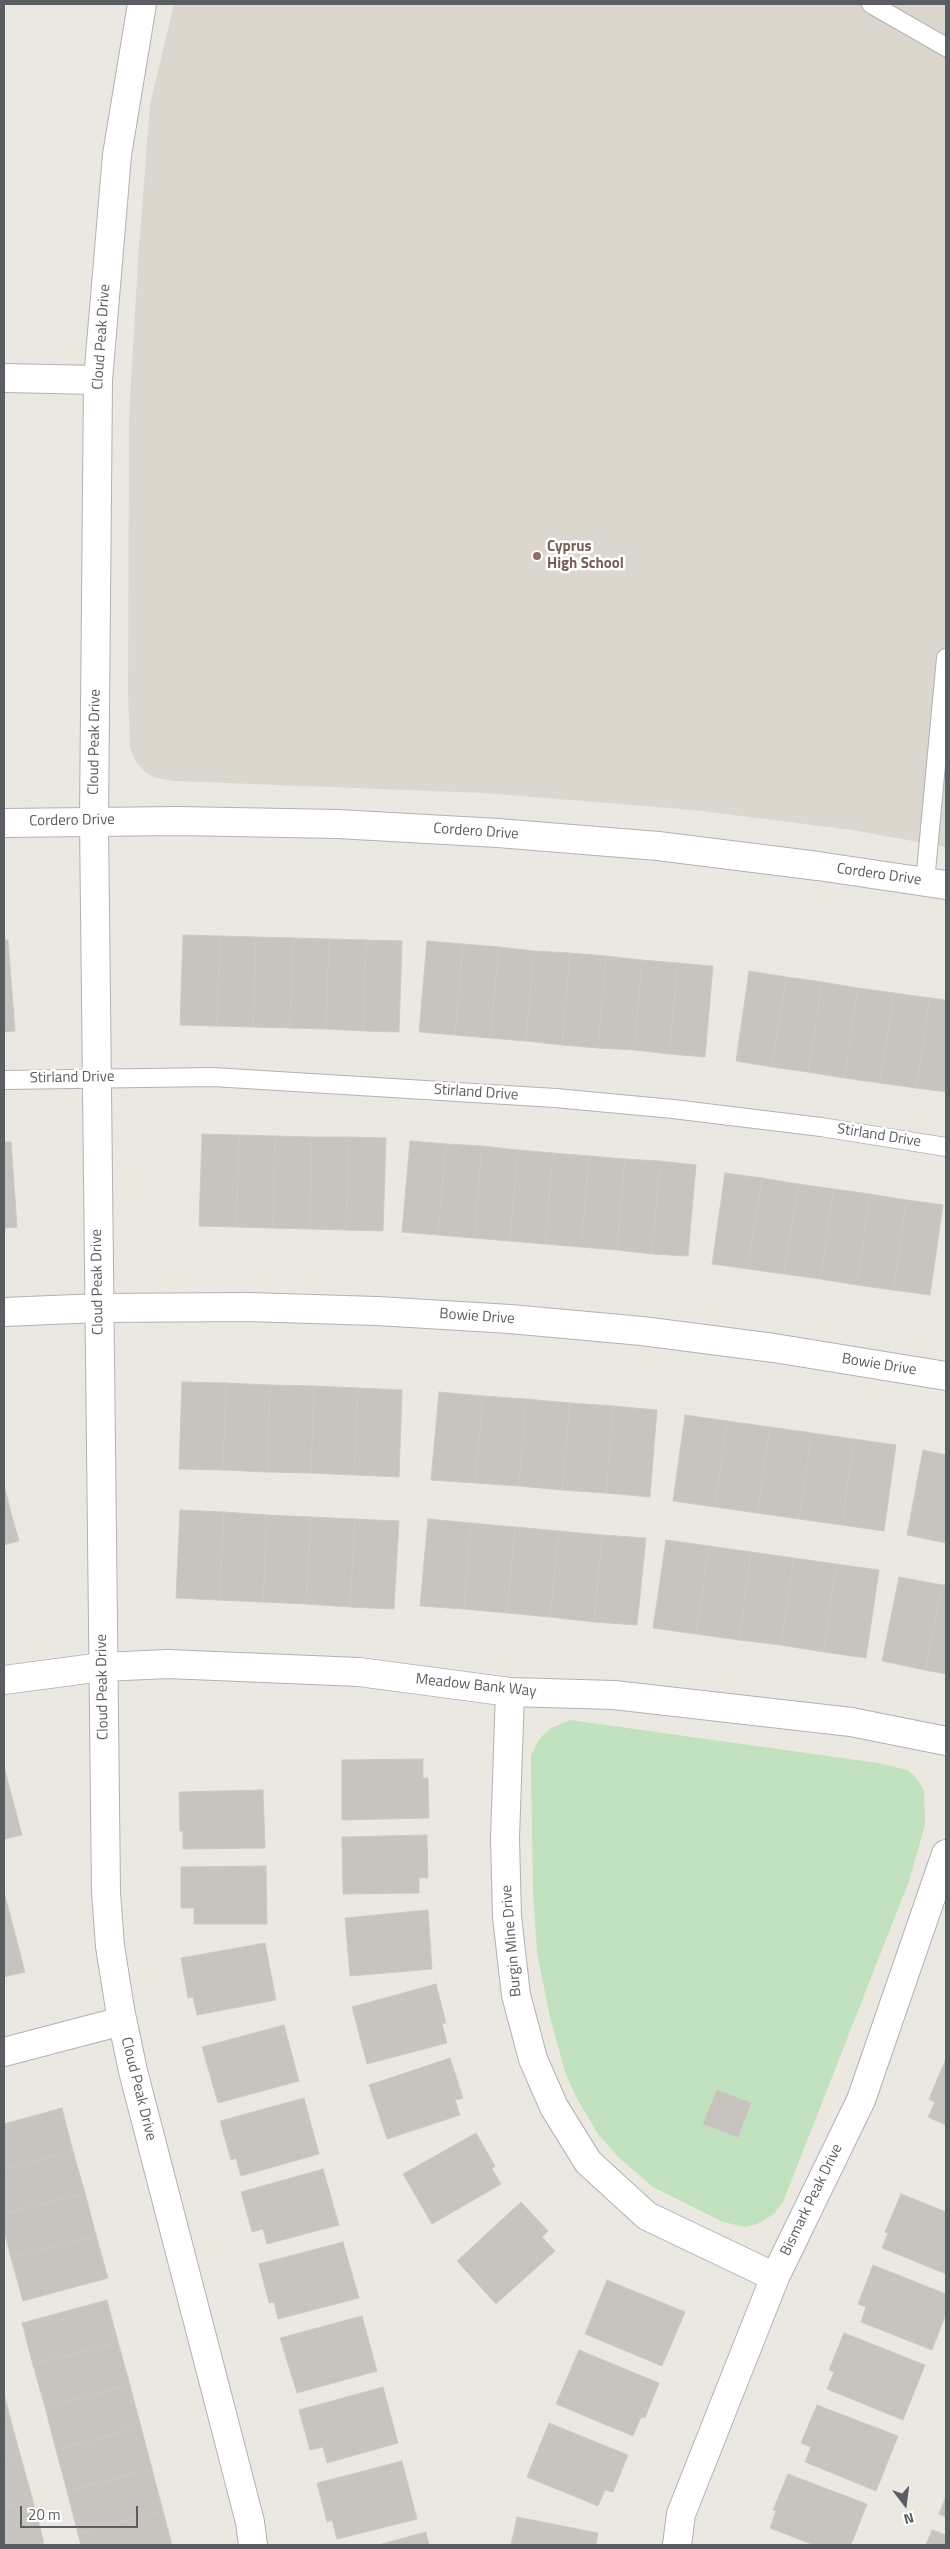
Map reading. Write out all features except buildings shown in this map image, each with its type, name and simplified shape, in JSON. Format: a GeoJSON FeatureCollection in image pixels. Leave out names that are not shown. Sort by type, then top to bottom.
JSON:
{"type":"FeatureCollection","features":[{"type":"Feature","properties":{"kind":"street","name":"Cloud Peak Drive"},"geometry":{"type":"LineString","coordinates":[[142,4],[132,54],[117,155],[98,380],[94,821],[106,1892],[110,1946],[132,2071],[250,2522],[254,2545]]}},
{"type":"Feature","properties":{"kind":"street"},"geometry":{"type":"LineString","coordinates":[[4,378],[98,380]]}},
{"type":"Feature","properties":{"kind":"street","name":"Cordero Drive"},"geometry":{"type":"LineString","coordinates":[[4,823],[94,821],[338,824],[498,833],[658,846],[936,883]]}},
{"type":"Feature","properties":{"kind":"street","name":"Bowie Drive"},"geometry":{"type":"LineString","coordinates":[[4,1312],[99,1308],[258,1307],[377,1311],[510,1319],[642,1331],[765,1347],[946,1376]]}},
{"type":"Feature","properties":{"kind":"street","name":"Meadow Bank Way"},"geometry":{"type":"LineString","coordinates":[[4,1680],[102,1667],[233,1665],[359,1672],[510,1692],[614,1695],[851,1722],[946,1741]]}},
{"type":"Feature","properties":{"kind":"street","name":"Burgin Mine Drive"},"geometry":{"type":"LineString","coordinates":[[510,1692],[505,1838],[507,1917],[516,1995],[533,2059],[554,2107],[588,2162],[647,2216],[775,2277]]}},
{"type":"Feature","properties":{"kind":"street","name":"Bismark Peak Drive"},"geometry":{"type":"LineString","coordinates":[[677,2545],[681,2514],[775,2277],[861,2100],[946,1854]]}},
{"type":"Feature","properties":{"kind":"street"},"geometry":{"type":"LineString","coordinates":[[4,2052],[122,2021]]}},
{"type":"Feature","properties":{"kind":"lane"},"geometry":{"type":"LineString","coordinates":[[871,4],[946,47]]}},
{"type":"Feature","properties":{"kind":"lane"},"geometry":{"type":"LineString","coordinates":[[936,883],[946,658]]}},
{"type":"Feature","properties":{"kind":"lane","name":"Stirland Drive"},"geometry":{"type":"LineString","coordinates":[[4,1080],[213,1076],[556,1098],[792,1123],[946,1147]]}},
{"type":"Feature","properties":{"kind":"shaded area","name":"Cyprus High School"},"geometry":{"type":"Polygon","coordinates":[[[174,4],[946,4],[946,847],[852,830],[693,810],[484,793],[175,781],[156,778],[146,773],[136,762],[130,748],[128,693],[129,418],[138,260],[150,105],[174,4]]]}},
{"type":"Feature","properties":{"kind":"green space"},"geometry":{"type":"Polygon","coordinates":[[[570,1720],[878,1763],[907,1770],[914,1775],[924,1790],[925,1825],[909,1881],[783,2202],[774,2214],[755,2225],[745,2227],[723,2222],[653,2187],[617,2156],[598,2134],[576,2097],[565,2072],[550,2017],[537,1953],[533,1891],[531,1755],[540,1738],[551,1728],[570,1720]]]}},
{"type":"Feature","properties":{"kind":"place","name":"Cyprus High School"},"geometry":{"type":"Point","coordinates":[537,556]}}]}
